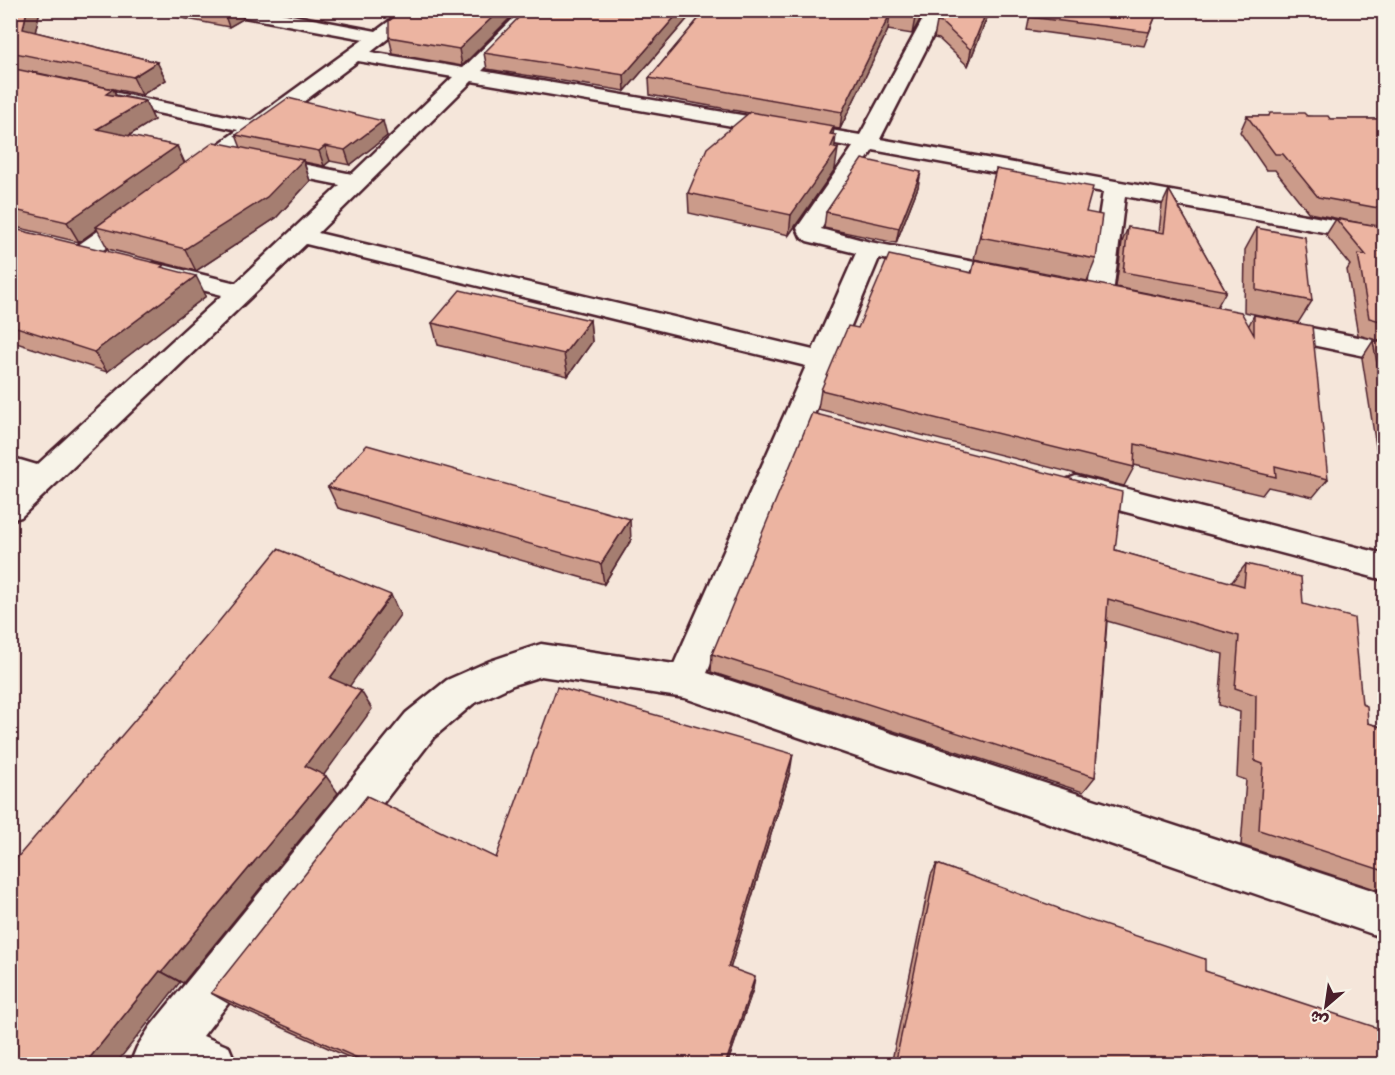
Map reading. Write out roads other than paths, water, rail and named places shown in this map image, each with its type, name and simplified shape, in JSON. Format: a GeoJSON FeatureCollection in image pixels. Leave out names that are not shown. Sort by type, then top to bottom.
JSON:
{"type":"FeatureCollection","features":[{"type":"Feature","properties":{"kind":"street"},"geometry":{"type":"LineString","coordinates":[[233,10],[380,37]]}},
{"type":"Feature","properties":{"kind":"street"},"geometry":{"type":"LineString","coordinates":[[182,181],[416,10]]}},
{"type":"Feature","properties":{"kind":"street"},"geometry":{"type":"LineString","coordinates":[[10,508],[301,236],[533,10]]}},
{"type":"Feature","properties":{"kind":"street"},"geometry":{"type":"LineString","coordinates":[[938,10],[867,143],[809,228],[810,232],[816,236],[870,249],[1043,283]]}},
{"type":"Feature","properties":{"kind":"street"},"geometry":{"type":"LineString","coordinates":[[356,55],[867,143],[1384,236]]}},
{"type":"Feature","properties":{"kind":"street"},"geometry":{"type":"LineString","coordinates":[[630,102],[644,86]]}},
{"type":"Feature","properties":{"kind":"street"},"geometry":{"type":"LineString","coordinates":[[81,91],[257,128]]}},
{"type":"Feature","properties":{"kind":"street"},"geometry":{"type":"LineString","coordinates":[[220,154],[355,181]]}},
{"type":"Feature","properties":{"kind":"street"},"geometry":{"type":"LineString","coordinates":[[1100,294],[1115,187]]}},
{"type":"Feature","properties":{"kind":"street"},"geometry":{"type":"LineString","coordinates":[[155,201],[72,251],[242,292]]}},
{"type":"Feature","properties":{"kind":"street"},"geometry":{"type":"LineString","coordinates":[[301,236],[821,361]]}},
{"type":"Feature","properties":{"kind":"street"},"geometry":{"type":"LineString","coordinates":[[685,682],[810,420],[821,361],[870,249]]}},
{"type":"Feature","properties":{"kind":"street"},"geometry":{"type":"LineString","coordinates":[[1248,324],[1384,351]]}},
{"type":"Feature","properties":{"kind":"street"},"geometry":{"type":"LineString","coordinates":[[10,468],[42,478]]}},
{"type":"Feature","properties":{"kind":"street"},"geometry":{"type":"LineString","coordinates":[[1051,482],[1384,567]]}},
{"type":"Feature","properties":{"kind":"street"},"geometry":{"type":"LineString","coordinates":[[212,1065],[161,1054],[420,725],[460,692],[503,672],[541,660],[685,682],[1384,916]]}}]}
